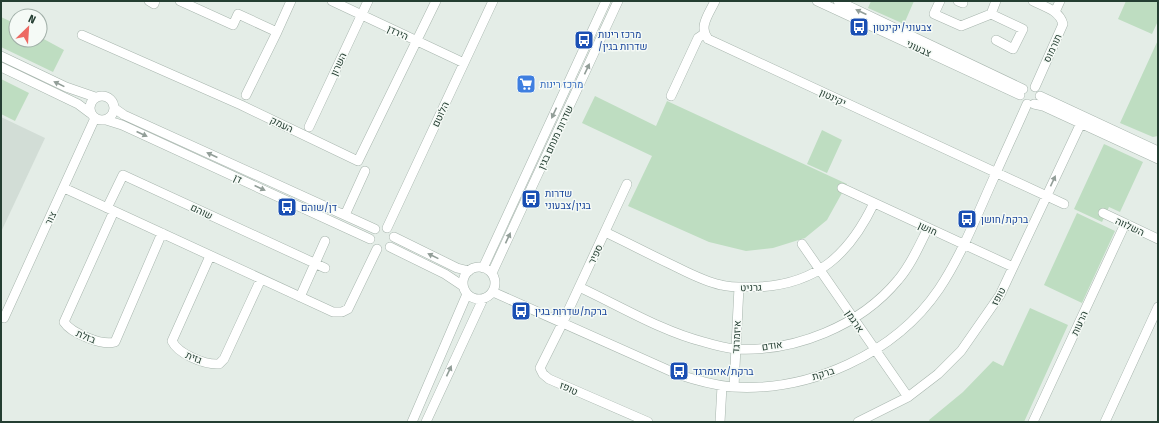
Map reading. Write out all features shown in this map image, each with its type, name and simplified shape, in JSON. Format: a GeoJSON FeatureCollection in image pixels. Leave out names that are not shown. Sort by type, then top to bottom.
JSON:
{"type":"FeatureCollection","features":[{"type":"Feature","properties":{"kind":"street"},"geometry":{"type":"LineString","coordinates":[[148,1],[154,4],[155,1]]}},
{"type":"Feature","properties":{"kind":"street"},"geometry":{"type":"LineString","coordinates":[[180,1],[233,25],[238,14],[277,32]]}},
{"type":"Feature","properties":{"kind":"street"},"geometry":{"type":"LineString","coordinates":[[246,95],[291,1]]}},
{"type":"Feature","properties":{"kind":"street","name":"הירדן"},"geometry":{"type":"LineString","coordinates":[[332,1],[464,64]]}},
{"type":"Feature","properties":{"kind":"street","name":"השרון"},"geometry":{"type":"LineString","coordinates":[[309,127],[368,1]]}},
{"type":"Feature","properties":{"kind":"street"},"geometry":{"type":"LineString","coordinates":[[417,41],[436,1]]}},
{"type":"Feature","properties":{"kind":"street","name":"הלוטם"},"geometry":{"type":"LineString","coordinates":[[386,228],[493,1]]}},
{"type":"Feature","properties":{"kind":"street","name":"שדרות מנחם בגין"},"geometry":{"type":"LineString","coordinates":[[483,268],[606,1]]}},
{"type":"Feature","properties":{"kind":"street","name":"שדרות מנחם בגין"},"geometry":{"type":"LineString","coordinates":[[492,273],[618,1]]}},
{"type":"Feature","properties":{"kind":"street"},"geometry":{"type":"LineString","coordinates":[[670,96],[698,38],[704,34],[703,27],[714,1]]}},
{"type":"Feature","properties":{"kind":"street","name":"צבעוני"},"geometry":{"type":"LineString","coordinates":[[818,1],[1022,92]]}},
{"type":"Feature","properties":{"kind":"street","name":"צבעוני"},"geometry":{"type":"LineString","coordinates":[[838,1],[1022,92]]}},
{"type":"Feature","properties":{"kind":"street"},"geometry":{"type":"LineString","coordinates":[[940,1],[934,14],[961,26],[991,14],[1023,29],[1014,49],[996,40]]}},
{"type":"Feature","properties":{"kind":"street"},"geometry":{"type":"LineString","coordinates":[[991,14],[996,1]]}},
{"type":"Feature","properties":{"kind":"street"},"geometry":{"type":"LineString","coordinates":[[1033,1],[1055,12],[1060,1]]}},
{"type":"Feature","properties":{"kind":"street","name":"תורמוס"},"geometry":{"type":"LineString","coordinates":[[1035,87],[1063,24],[1061,17],[1055,12]]}},
{"type":"Feature","properties":{"kind":"street","name":"יקינטון"},"geometry":{"type":"LineString","coordinates":[[704,34],[708,39],[1064,204]]}},
{"type":"Feature","properties":{"kind":"street","name":"העמק"},"geometry":{"type":"LineString","coordinates":[[82,35],[241,105],[358,161],[417,41]]}},
{"type":"Feature","properties":{"kind":"street"},"geometry":{"type":"LineString","coordinates":[[1,56],[66,87],[95,97],[108,97],[113,103],[114,108],[112,114],[106,120],[92,115],[78,104],[1,67]]}},
{"type":"Feature","properties":{"kind":"street"},"geometry":{"type":"LineString","coordinates":[[1034,102],[1038,90],[1035,87],[1028,86],[1022,92],[1022,101],[1034,102],[1158,151]]}},
{"type":"Feature","properties":{"kind":"street"},"geometry":{"type":"LineString","coordinates":[[92,115],[90,102],[95,97]]}},
{"type":"Feature","properties":{"kind":"street"},"geometry":{"type":"LineString","coordinates":[[1034,102],[1081,122],[1158,159]]}},
{"type":"Feature","properties":{"kind":"street","name":"ברקת"},"geometry":{"type":"LineString","coordinates":[[493,292],[677,374],[722,386],[761,386],[790,383],[831,372],[875,351],[923,309],[938,290],[965,245],[996,172],[1034,102]]}},
{"type":"Feature","properties":{"kind":"street","name":"דן"},"geometry":{"type":"LineString","coordinates":[[114,108],[131,118],[375,229]]}},
{"type":"Feature","properties":{"kind":"street","name":"צור"},"geometry":{"type":"LineString","coordinates":[[4,318],[64,188],[92,115]]}},
{"type":"Feature","properties":{"kind":"street","name":"דן"},"geometry":{"type":"LineString","coordinates":[[106,120],[122,125],[370,239]]}},
{"type":"Feature","properties":{"kind":"street","name":"טופז"},"geometry":{"type":"LineString","coordinates":[[858,422],[908,397],[938,374],[961,351],[996,301],[1013,268],[1081,122]]}},
{"type":"Feature","properties":{"kind":"street"},"geometry":{"type":"LineString","coordinates":[[1148,146],[1158,144]]}},
{"type":"Feature","properties":{"kind":"street"},"geometry":{"type":"LineString","coordinates":[[345,215],[365,171]]}},
{"type":"Feature","properties":{"kind":"street","name":"שוהם"},"geometry":{"type":"LineString","coordinates":[[110,210],[123,175],[325,268]]}},
{"type":"Feature","properties":{"kind":"street","name":"ספיר"},"geometry":{"type":"LineString","coordinates":[[562,324],[627,184]]}},
{"type":"Feature","properties":{"kind":"street"},"geometry":{"type":"LineString","coordinates":[[64,188],[334,312],[342,312],[348,309],[377,249]]}},
{"type":"Feature","properties":{"kind":"street","name":"חושן"},"geometry":{"type":"LineString","coordinates":[[842,188],[1013,268]]}},
{"type":"Feature","properties":{"kind":"street","name":"גרניט"},"geometry":{"type":"LineString","coordinates":[[604,232],[698,278],[721,285],[739,287],[775,286],[820,271],[849,245],[863,226],[874,203]]}},
{"type":"Feature","properties":{"kind":"street","name":"בזלת"},"geometry":{"type":"LineString","coordinates":[[110,210],[64,322],[71,329],[96,341],[109,344],[115,342],[162,234]]}},
{"type":"Feature","properties":{"kind":"street","name":"השלווה"},"geometry":{"type":"LineString","coordinates":[[1103,213],[1158,239]]}},
{"type":"Feature","properties":{"kind":"street","name":"הרעות"},"geometry":{"type":"LineString","coordinates":[[1033,422],[1125,224]]}},
{"type":"Feature","properties":{"kind":"street"},"geometry":{"type":"LineString","coordinates":[[394,237],[390,247],[383,250],[377,249],[372,245],[370,239],[375,229],[381,227],[386,228],[391,230],[394,237],[458,268],[469,271]]}},
{"type":"Feature","properties":{"kind":"street","name":"אודם"},"geometry":{"type":"LineString","coordinates":[[579,287],[674,331],[702,342],[736,349],[772,346],[804,340],[831,330],[853,318],[878,300],[898,280],[912,260],[928,228]]}},
{"type":"Feature","properties":{"kind":"street"},"geometry":{"type":"LineString","coordinates":[[300,297],[325,241]]}},
{"type":"Feature","properties":{"kind":"street","name":"ארגמן"},"geometry":{"type":"LineString","coordinates":[[802,244],[908,397]]}},
{"type":"Feature","properties":{"kind":"street"},"geometry":{"type":"LineString","coordinates":[[390,247],[445,274],[474,299],[483,299]]}},
{"type":"Feature","properties":{"kind":"street","name":"גזית"},"geometry":{"type":"LineString","coordinates":[[210,256],[172,341],[175,347],[185,354],[212,365],[219,364],[224,359],[261,279]]}},
{"type":"Feature","properties":{"kind":"street"},"geometry":{"type":"LineString","coordinates":[[412,422],[465,290],[464,277],[473,268],[483,268],[492,273],[495,282],[493,292],[483,299],[426,422]]}},
{"type":"Feature","properties":{"kind":"street","name":"איזמרגד"},"geometry":{"type":"LineString","coordinates":[[734,387],[739,287]]}},
{"type":"Feature","properties":{"kind":"street"},"geometry":{"type":"LineString","coordinates":[[1104,422],[1158,307]]}},
{"type":"Feature","properties":{"kind":"street","name":"טופז"},"geometry":{"type":"LineString","coordinates":[[562,324],[540,368],[543,374],[549,379],[598,402],[648,422]]}},
{"type":"Feature","properties":{"kind":"street"},"geometry":{"type":"LineString","coordinates":[[720,422],[722,386]]}},
{"type":"Feature","properties":{"kind":"shaded area"},"geometry":{"type":"Polygon","coordinates":[[[1,117],[45,138],[1,232],[1,117]]]}},
{"type":"Feature","properties":{"kind":"green space"},"geometry":{"type":"Polygon","coordinates":[[[871,1],[914,1],[904,24],[868,8],[871,1]]]}},
{"type":"Feature","properties":{"kind":"green space"},"geometry":{"type":"Polygon","coordinates":[[[1126,1],[1158,1],[1158,21],[1152,34],[1118,19],[1126,1]]]}},
{"type":"Feature","properties":{"kind":"green space"},"geometry":{"type":"Polygon","coordinates":[[[1,17],[8,20],[8,48],[48,48],[48,41],[64,50],[53,72],[1,47],[1,17]]]}},
{"type":"Feature","properties":{"kind":"green space"},"geometry":{"type":"Polygon","coordinates":[[[1158,40],[1158,136],[1153,137],[1120,123],[1158,40]]]}},
{"type":"Feature","properties":{"kind":"green space"},"geometry":{"type":"Polygon","coordinates":[[[1,79],[29,93],[15,121],[1,114],[1,79]]]}},
{"type":"Feature","properties":{"kind":"green space"},"geometry":{"type":"Polygon","coordinates":[[[595,96],[656,126],[667,101],[847,184],[827,220],[805,238],[773,248],[746,251],[709,242],[628,206],[652,156],[582,123],[595,96]]]}},
{"type":"Feature","properties":{"kind":"green space"},"geometry":{"type":"Polygon","coordinates":[[[822,130],[842,140],[827,173],[807,164],[822,130]]]}},
{"type":"Feature","properties":{"kind":"green space"},"geometry":{"type":"Polygon","coordinates":[[[1104,144],[1143,162],[1120,212],[1109,207],[1102,222],[1074,209],[1104,144]]]}},
{"type":"Feature","properties":{"kind":"green space"},"geometry":{"type":"Polygon","coordinates":[[[1077,213],[1115,231],[1082,303],[1044,285],[1077,213]]]}},
{"type":"Feature","properties":{"kind":"green space"},"geometry":{"type":"Polygon","coordinates":[[[1030,308],[1068,325],[1024,422],[930,422],[929,420],[963,392],[993,361],[1003,366],[1030,308]]]}},
{"type":"Feature","properties":{"kind":"place","name":"צבעוני/יקינטון"},"geometry":{"type":"Point","coordinates":[859,27]}},
{"type":"Feature","properties":{"kind":"place","name":"מרכז רינות /שדרות בגין"},"geometry":{"type":"Point","coordinates":[584,40]}},
{"type":"Feature","properties":{"kind":"place","name":"מרכז רינות"},"geometry":{"type":"Point","coordinates":[526,84]}},
{"type":"Feature","properties":{"kind":"place","name":"שדרות בגין/צבעוני"},"geometry":{"type":"Point","coordinates":[531,199]}},
{"type":"Feature","properties":{"kind":"place","name":"דן/שוהם"},"geometry":{"type":"Point","coordinates":[287,207]}},
{"type":"Feature","properties":{"kind":"place","name":"ברקת/חושן"},"geometry":{"type":"Point","coordinates":[967,219]}},
{"type":"Feature","properties":{"kind":"place","name":"ברקת/שדרות בגין"},"geometry":{"type":"Point","coordinates":[521,311]}},
{"type":"Feature","properties":{"kind":"place","name":"ברקת/איזמרגד"},"geometry":{"type":"Point","coordinates":[679,371]}}]}
